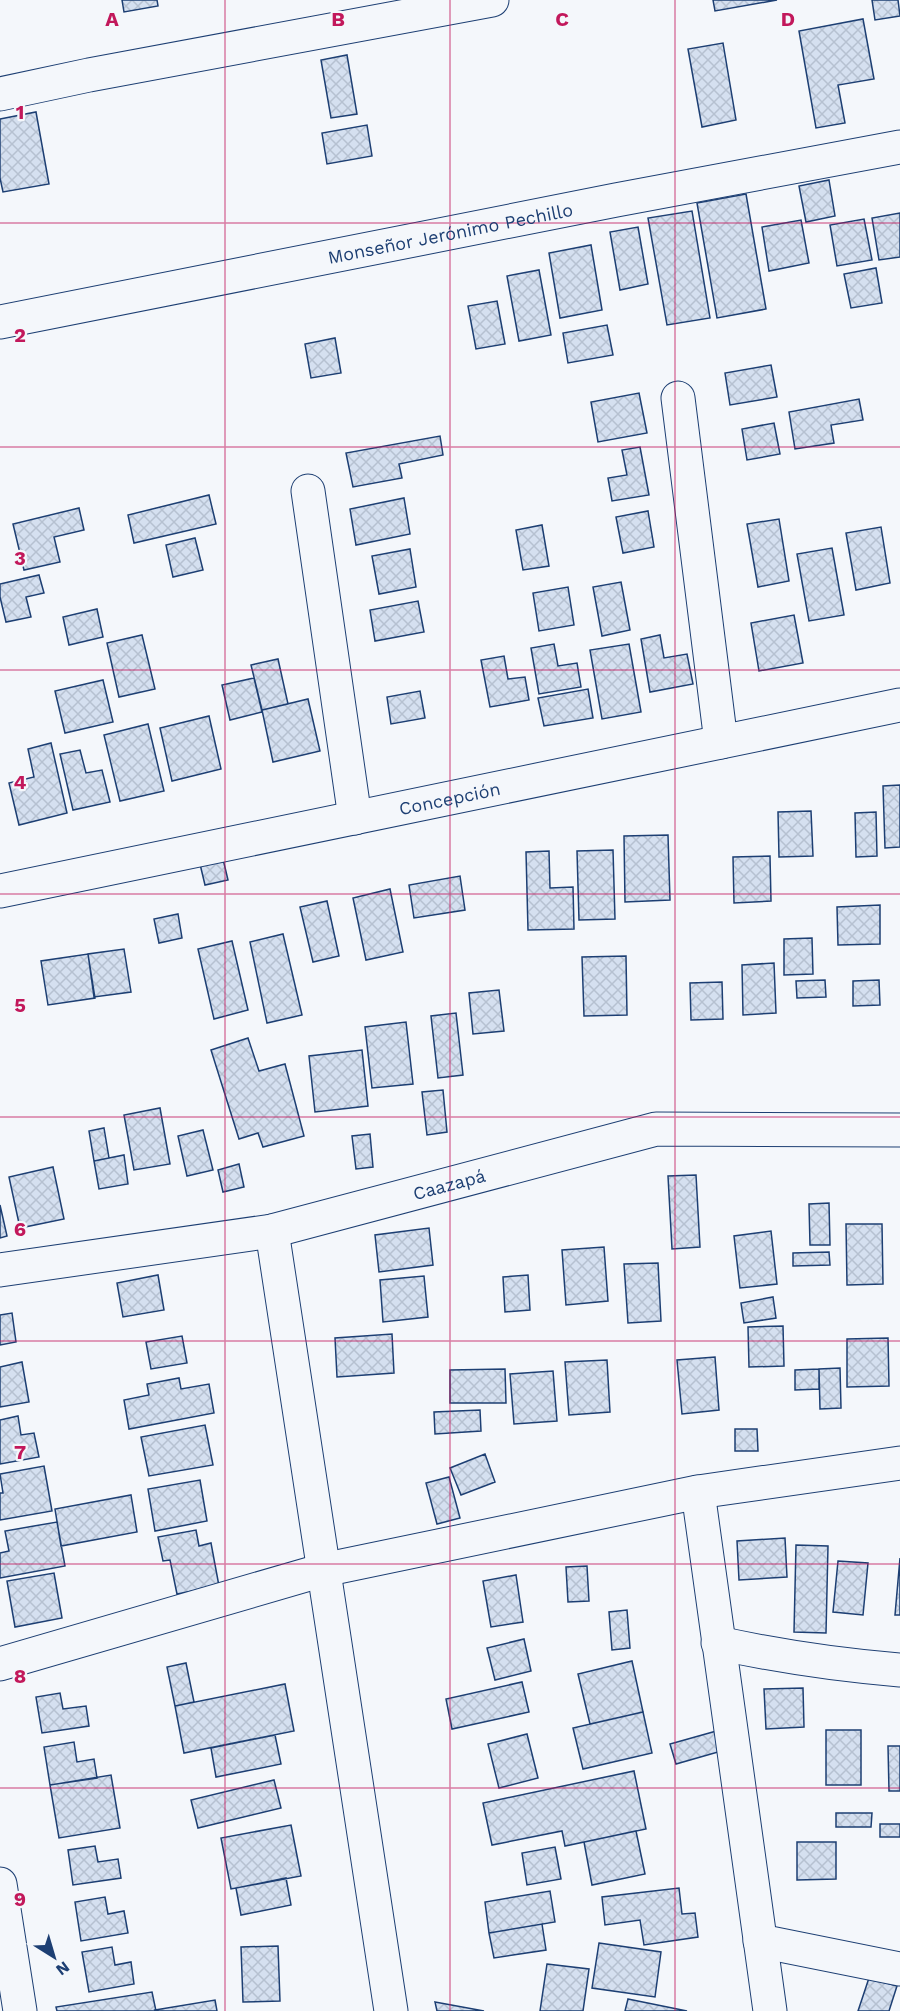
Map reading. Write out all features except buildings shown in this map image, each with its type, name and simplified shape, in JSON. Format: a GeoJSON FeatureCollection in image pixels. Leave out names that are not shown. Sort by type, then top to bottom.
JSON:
{"type":"FeatureCollection","features":[{"type":"Feature","properties":{"kind":"street"},"geometry":{"type":"LineString","coordinates":[[0,94],[492,0]]}},
{"type":"Feature","properties":{"kind":"street","name":"Monseñor Jerónimo Pechillo"},"geometry":{"type":"LineString","coordinates":[[0,322],[900,147]]}},
{"type":"Feature","properties":{"kind":"street"},"geometry":{"type":"LineString","coordinates":[[678,398],[721,742]]}},
{"type":"Feature","properties":{"kind":"street"},"geometry":{"type":"LineString","coordinates":[[308,491],[355,818]]}},
{"type":"Feature","properties":{"kind":"street","name":"Concepción"},"geometry":{"type":"LineString","coordinates":[[0,891],[900,705]]}},
{"type":"Feature","properties":{"kind":"street","name":"Caazapá"},"geometry":{"type":"LineString","coordinates":[[0,1270],[272,1231],[656,1128],[900,1130]]}},
{"type":"Feature","properties":{"kind":"street"},"geometry":{"type":"LineString","coordinates":[[272,1231],[391,2011]]}},
{"type":"Feature","properties":{"kind":"street"},"geometry":{"type":"LineString","coordinates":[[0,1664],[323,1570],[698,1492],[900,1463]]}},
{"type":"Feature","properties":{"kind":"street"},"geometry":{"type":"LineString","coordinates":[[698,1492],[770,2011]]}},
{"type":"Feature","properties":{"kind":"street"},"geometry":{"type":"LineString","coordinates":[[718,1643],[780,1656],[900,1670]]}},
{"type":"Feature","properties":{"kind":"street"},"geometry":{"type":"LineString","coordinates":[[0,1884],[20,2011]]}},
{"type":"Feature","properties":{"kind":"street"},"geometry":{"type":"LineString","coordinates":[[760,1941],[900,1969]]}}]}
